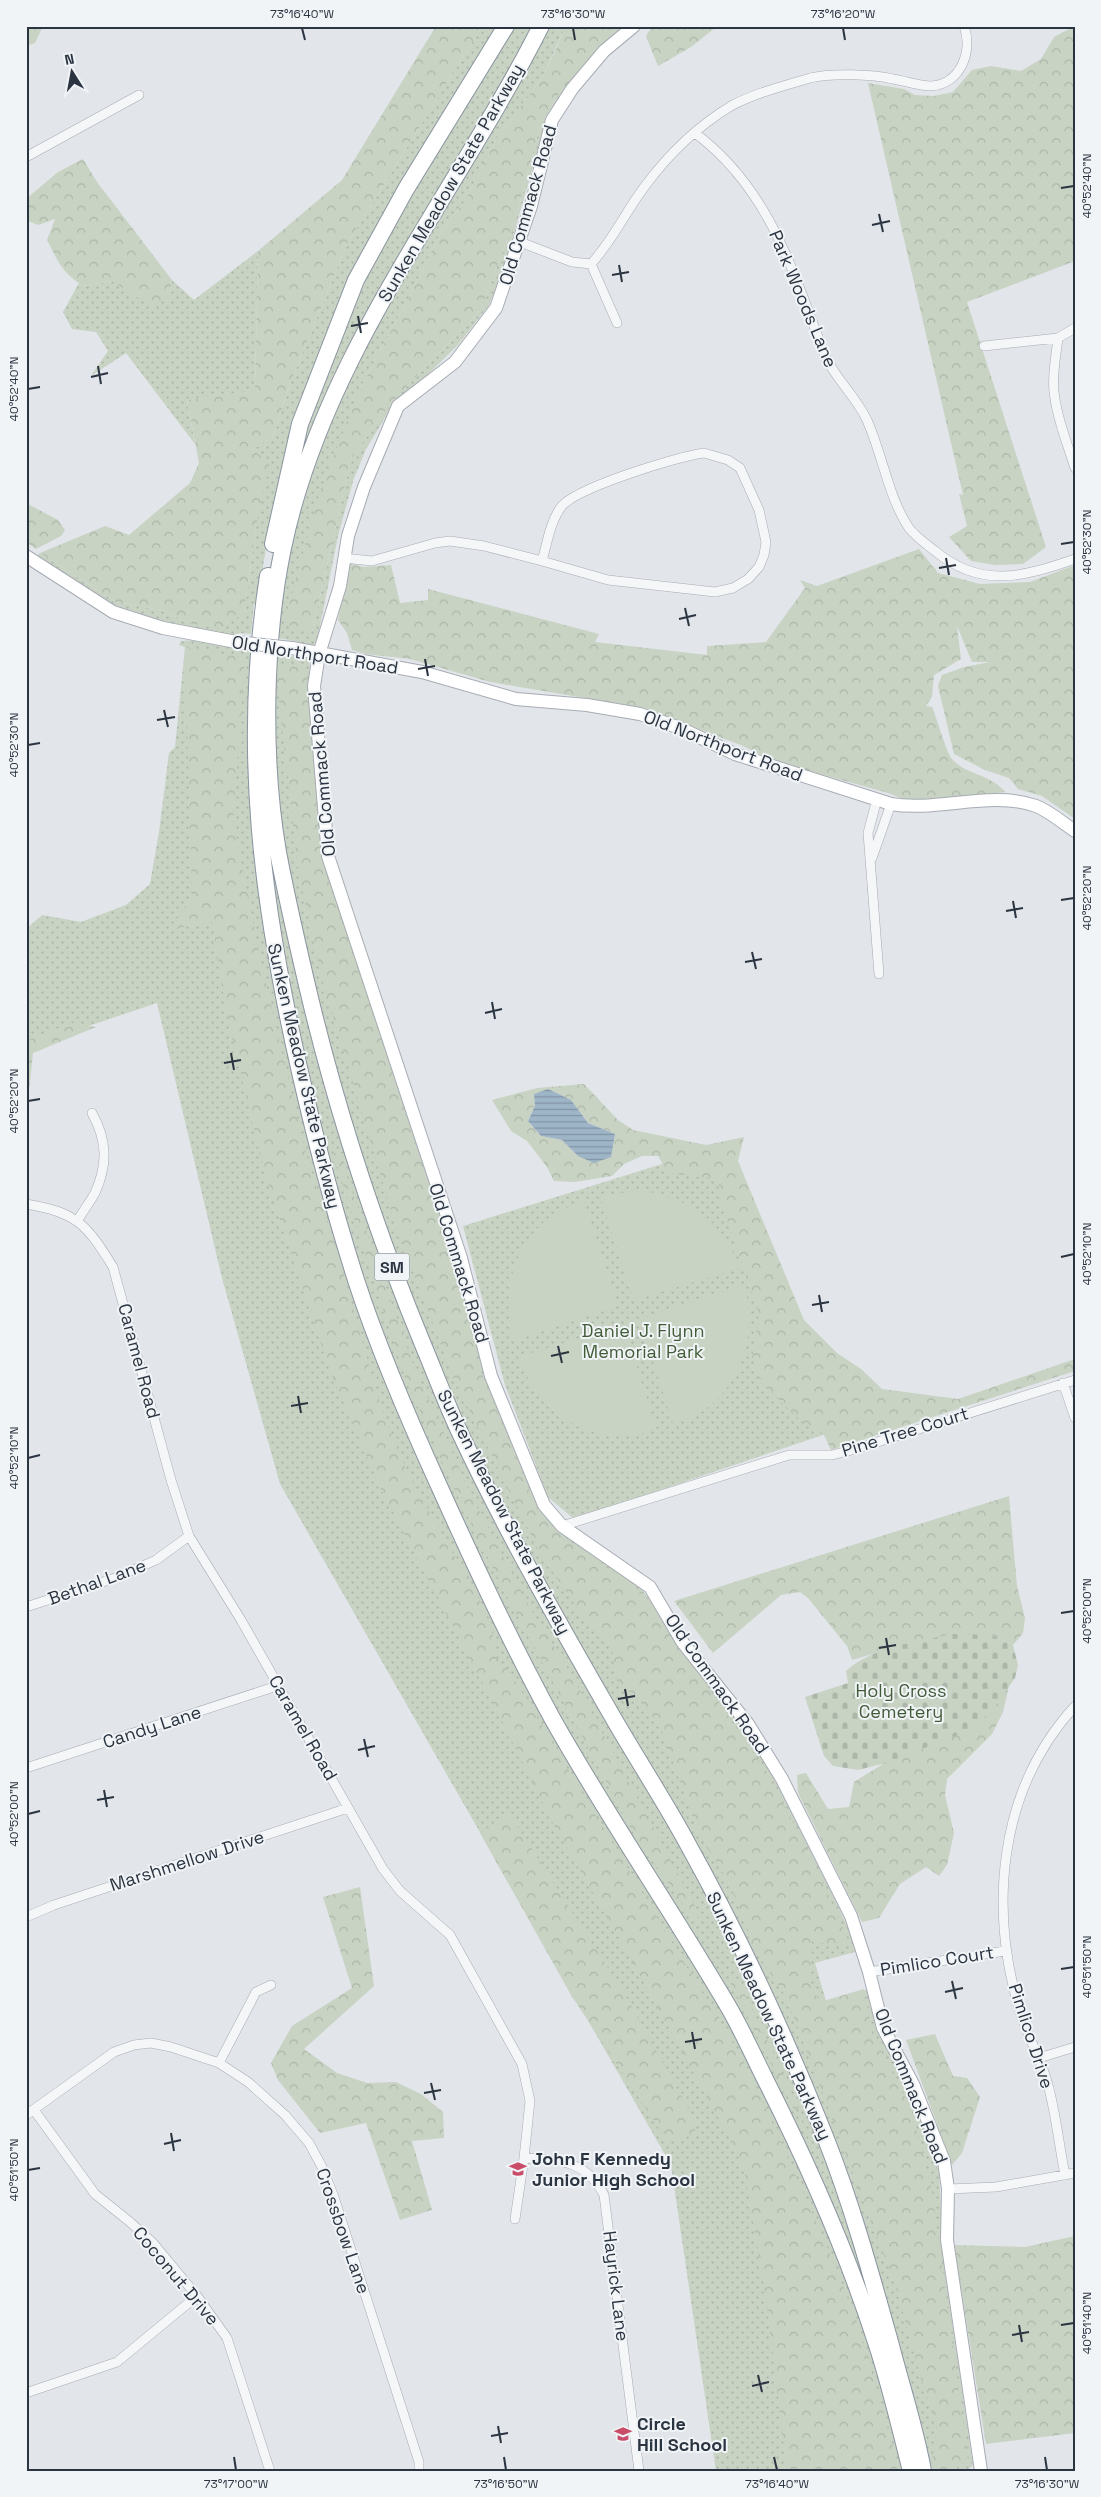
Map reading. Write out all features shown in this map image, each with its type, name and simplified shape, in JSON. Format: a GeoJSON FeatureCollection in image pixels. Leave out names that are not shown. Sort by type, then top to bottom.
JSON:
{"type":"FeatureCollection","features":[{"type":"Feature","properties":{"kind":"highway","name":"Sunken Meadow State Parkway"},"geometry":{"type":"LineString","coordinates":[[506,26],[406,189],[356,280],[300,424],[271,556],[260,623],[254,733],[258,824],[267,905],[283,998],[321,1166],[357,1282],[398,1395],[480,1578],[552,1718],[654,1889],[729,2008],[796,2139],[854,2276],[878,2346],[911,2471]]}},
{"type":"Feature","properties":{"kind":"highway","name":"Sunken Meadow State Parkway"},"geometry":{"type":"LineString","coordinates":[[541,26],[480,138],[377,309],[355,352],[314,445],[296,500],[283,549],[275,602],[267,708],[271,793],[277,847],[319,1037],[355,1161],[398,1286],[458,1430],[522,1556],[611,1714],[684,1837],[738,1939],[783,2039],[828,2144],[854,2222],[893,2354],[922,2471]]}},
{"type":"Feature","properties":{"kind":"street","name":"Old Commack Road"},"geometry":{"type":"LineString","coordinates":[[634,26],[604,51],[572,89],[552,120],[531,206],[502,294],[486,323],[455,362],[398,406],[356,510],[344,558],[340,586],[319,654],[314,686],[329,862],[461,1258],[491,1376],[544,1506],[562,1526],[650,1587],[683,1643],[748,1724],[782,1779],[851,1916],[869,1972],[883,2028],[914,2084],[944,2161],[948,2189],[947,2240],[981,2471]]}},
{"type":"Feature","properties":{"kind":"street"},"geometry":{"type":"LineString","coordinates":[[591,264],[608,245],[645,186],[670,156],[695,133],[732,106],[774,88],[815,77],[856,76],[891,78],[932,86],[950,80],[966,59],[968,37],[964,26]]}},
{"type":"Feature","properties":{"kind":"street"},"geometry":{"type":"LineString","coordinates":[[26,157],[139,95]]}},
{"type":"Feature","properties":{"kind":"street","name":"Park Woods Lane"},"geometry":{"type":"LineString","coordinates":[[695,133],[726,160],[755,194],[774,228],[834,375],[858,402],[867,419],[897,502],[909,528],[921,541],[946,561],[974,573],[999,577],[1019,576],[1075,559]]}},
{"type":"Feature","properties":{"kind":"street"},"geometry":{"type":"LineString","coordinates":[[520,242],[572,262],[591,264]]}},
{"type":"Feature","properties":{"kind":"street"},"geometry":{"type":"LineString","coordinates":[[591,264],[618,323]]}},
{"type":"Feature","properties":{"kind":"street"},"geometry":{"type":"LineString","coordinates":[[984,346],[1058,338],[1075,328]]}},
{"type":"Feature","properties":{"kind":"street"},"geometry":{"type":"LineString","coordinates":[[1058,338],[1054,391],[1070,438],[1075,468]]}},
{"type":"Feature","properties":{"kind":"street"},"geometry":{"type":"LineString","coordinates":[[344,558],[372,561],[435,543],[450,541],[477,544],[608,580],[715,592],[733,588],[748,579],[759,567],[766,542],[759,510],[740,468],[718,455],[691,454],[589,489],[569,499],[556,516],[542,561]]}},
{"type":"Feature","properties":{"kind":"street","name":"Old Northport Road"},"geometry":{"type":"LineString","coordinates":[[26,556],[112,612],[163,628],[236,642],[292,648],[413,670],[516,698],[587,705],[640,714],[660,720],[735,754],[891,804],[909,807],[1008,801],[1037,806],[1075,831]]}},
{"type":"Feature","properties":{"kind":"street"},"geometry":{"type":"LineString","coordinates":[[877,799],[868,833],[879,974]]}},
{"type":"Feature","properties":{"kind":"street"},"geometry":{"type":"LineString","coordinates":[[870,863],[891,804]]}},
{"type":"Feature","properties":{"kind":"street"},"geometry":{"type":"LineString","coordinates":[[26,1204],[48,1207],[78,1220],[95,1193],[102,1168],[105,1146],[101,1129],[92,1113]]}},
{"type":"Feature","properties":{"kind":"street","name":"Caramel Road"},"geometry":{"type":"LineString","coordinates":[[78,1220],[98,1243],[114,1267],[171,1480],[189,1536],[241,1620],[277,1686],[384,1869],[398,1888],[450,1935],[522,2064],[530,2101],[524,2158],[514,2218]]}},
{"type":"Feature","properties":{"kind":"street","name":"Pine Tree Court"},"geometry":{"type":"LineString","coordinates":[[562,1526],[789,1455],[832,1455],[852,1450],[1075,1380]]}},
{"type":"Feature","properties":{"kind":"street"},"geometry":{"type":"LineString","coordinates":[[1063,1383],[1075,1418]]}},
{"type":"Feature","properties":{"kind":"street","name":"Bethal Lane"},"geometry":{"type":"LineString","coordinates":[[26,1607],[114,1578],[156,1560],[189,1536]]}},
{"type":"Feature","properties":{"kind":"street","name":"Candy Lane"},"geometry":{"type":"LineString","coordinates":[[26,1768],[277,1686]]}},
{"type":"Feature","properties":{"kind":"street","name":"Pimlico Drive"},"geometry":{"type":"LineString","coordinates":[[1065,2175],[1049,2086],[1021,2014],[1005,1951],[1002,1905],[1004,1866],[1017,1802],[1036,1758],[1053,1731],[1075,1706]]}},
{"type":"Feature","properties":{"kind":"street","name":"Marshmellow Drive"},"geometry":{"type":"LineString","coordinates":[[26,1917],[54,1905],[348,1808]]}},
{"type":"Feature","properties":{"kind":"street","name":"Pimlico Court"},"geometry":{"type":"LineString","coordinates":[[869,1972],[1005,1951]]}},
{"type":"Feature","properties":{"kind":"street"},"geometry":{"type":"LineString","coordinates":[[219,2063],[256,1992],[271,1985]]}},
{"type":"Feature","properties":{"kind":"street","name":"Crossbow Lane"},"geometry":{"type":"LineString","coordinates":[[30,2112],[114,2052],[134,2044],[151,2043],[171,2047],[219,2063],[248,2082],[285,2115],[309,2143],[334,2197],[390,2368],[419,2462],[419,2471]]}},
{"type":"Feature","properties":{"kind":"street"},"geometry":{"type":"LineString","coordinates":[[1039,2058],[1075,2047]]}},
{"type":"Feature","properties":{"kind":"street","name":"Coconut Drive"},"geometry":{"type":"LineString","coordinates":[[30,2112],[94,2194],[153,2243],[197,2296],[227,2338],[270,2471]]}},
{"type":"Feature","properties":{"kind":"street","name":"Hayrick Lane"},"geometry":{"type":"LineString","coordinates":[[524,2158],[573,2164],[586,2170],[597,2181],[604,2195],[639,2471]]}},
{"type":"Feature","properties":{"kind":"street"},"geometry":{"type":"LineString","coordinates":[[948,2189],[996,2186],[1075,2173]]}},
{"type":"Feature","properties":{"kind":"street"},"geometry":{"type":"LineString","coordinates":[[26,2394],[117,2362],[197,2296]]}},
{"type":"Feature","properties":{"kind":"green space"},"geometry":{"type":"Polygon","coordinates":[[[26,26],[43,26],[35,43],[26,46],[26,26]]]}},
{"type":"Feature","properties":{"kind":"green space"},"geometry":{"type":"Polygon","coordinates":[[[436,26],[482,26],[347,244],[291,381],[273,436],[252,450],[270,462],[256,526],[244,613],[222,629],[189,623],[161,610],[116,602],[40,553],[105,526],[129,535],[190,483],[199,463],[187,400],[255,390],[258,251],[342,180],[436,26]]]}},
{"type":"Feature","properties":{"kind":"green space"},"geometry":{"type":"Polygon","coordinates":[[[482,26],[501,26],[361,259],[319,354],[288,452],[268,536],[257,604],[254,604],[251,634],[239,633],[238,636],[186,629],[97,599],[36,558],[40,553],[116,602],[161,610],[189,623],[244,613],[256,526],[252,450],[273,436],[291,381],[347,244],[482,26]]]}},
{"type":"Feature","properties":{"kind":"green space"},"geometry":{"type":"Polygon","coordinates":[[[511,26],[534,26],[297,476],[303,430],[366,271],[511,26]]]}},
{"type":"Feature","properties":{"kind":"green space"},"geometry":{"type":"Polygon","coordinates":[[[546,26],[562,26],[563,32],[543,76],[496,140],[465,201],[442,230],[360,389],[293,628],[312,632],[351,459],[380,417],[403,390],[480,311],[517,214],[540,126],[559,94],[592,56],[544,129],[504,267],[489,305],[458,345],[388,413],[366,449],[353,481],[338,536],[317,641],[313,645],[274,637],[296,517],[317,449],[352,365],[546,26]]]}},
{"type":"Feature","properties":{"kind":"green space"},"geometry":{"type":"Polygon","coordinates":[[[562,26],[628,26],[592,56],[559,94],[540,126],[517,214],[480,311],[403,390],[380,417],[351,459],[312,632],[293,629],[285,619],[319,494],[360,389],[442,230],[465,201],[496,140],[543,76],[563,32],[562,26]]]}},
{"type":"Feature","properties":{"kind":"green space"},"geometry":{"type":"Polygon","coordinates":[[[655,26],[721,26],[716,27],[691,47],[658,66],[646,36],[651,28],[655,26]]]}},
{"type":"Feature","properties":{"kind":"green space"},"geometry":{"type":"Polygon","coordinates":[[[1075,26],[1075,261],[967,302],[1046,547],[1023,564],[995,565],[971,561],[949,537],[967,526],[959,494],[963,495],[868,83],[904,89],[915,95],[934,96],[953,92],[972,70],[991,66],[1021,71],[1041,59],[1054,37],[1075,26]]]}},
{"type":"Feature","properties":{"kind":"green space"},"geometry":{"type":"Polygon","coordinates":[[[83,159],[97,182],[172,280],[169,298],[152,307],[112,281],[83,286],[61,266],[47,240],[55,219],[38,225],[26,220],[26,199],[58,172],[83,159]]]}},
{"type":"Feature","properties":{"kind":"green space"},"geometry":{"type":"Polygon","coordinates":[[[258,251],[255,391],[187,400],[195,444],[126,353],[91,376],[108,351],[96,332],[72,329],[63,312],[79,283],[83,286],[112,281],[169,297],[172,280],[194,300],[258,251]]]}},
{"type":"Feature","properties":{"kind":"green space"},"geometry":{"type":"Polygon","coordinates":[[[26,503],[58,520],[65,530],[61,536],[36,549],[26,542],[26,503]]]}},
{"type":"Feature","properties":{"kind":"green space"},"geometry":{"type":"Polygon","coordinates":[[[919,549],[938,573],[980,584],[1030,582],[1075,565],[1075,819],[1042,796],[1018,789],[1009,778],[985,770],[954,754],[938,686],[942,675],[964,667],[990,662],[972,662],[957,626],[961,659],[934,675],[932,697],[926,706],[932,707],[952,759],[964,768],[993,782],[1005,792],[914,803],[888,793],[774,761],[741,745],[638,707],[490,682],[410,659],[365,654],[352,650],[347,633],[338,620],[348,563],[364,567],[391,565],[400,603],[428,600],[428,589],[599,634],[595,642],[707,655],[707,646],[766,642],[805,588],[800,580],[817,586],[919,549]]]}},
{"type":"Feature","properties":{"kind":"green space"},"geometry":{"type":"Polygon","coordinates":[[[195,640],[234,646],[234,650],[253,651],[248,713],[249,777],[271,965],[392,1394],[619,1840],[728,2022],[816,2197],[884,2388],[903,2471],[716,2471],[671,2165],[280,1484],[222,1278],[157,1003],[26,1047],[26,929],[42,915],[81,922],[126,905],[150,884],[169,753],[175,747],[185,647],[179,645],[181,641],[195,640]]]}},
{"type":"Feature","properties":{"kind":"green space"},"geometry":{"type":"Polygon","coordinates":[[[185,647],[245,658],[233,820],[259,953],[305,1151],[339,1257],[387,1425],[408,1474],[483,1606],[492,1631],[496,1657],[511,1674],[748,2069],[824,2239],[856,2319],[900,2471],[787,2471],[765,2292],[744,2169],[729,2137],[627,1952],[552,1822],[492,1701],[380,1487],[330,1371],[263,1168],[226,1011],[212,922],[171,929],[192,895],[185,647]]]}},
{"type":"Feature","properties":{"kind":"green space"},"geometry":{"type":"Polygon","coordinates":[[[273,654],[310,658],[309,682],[323,850],[539,1503],[642,1590],[742,1721],[762,1755],[837,1904],[858,1951],[815,1963],[826,2001],[869,1989],[931,2140],[939,2174],[945,2274],[973,2466],[969,2468],[970,2471],[926,2471],[801,2066],[526,1551],[450,1400],[391,1256],[342,1105],[282,850],[271,746],[273,654]]]}},
{"type":"Feature","properties":{"kind":"green space"},"geometry":{"type":"Polygon","coordinates":[[[275,663],[306,667],[324,868],[455,1261],[478,1365],[536,1507],[553,1529],[643,1594],[765,1770],[812,1858],[850,1944],[841,1947],[812,1941],[810,1984],[820,2002],[864,1989],[872,2033],[911,2109],[932,2191],[968,2460],[952,2471],[931,2471],[937,2427],[922,2382],[895,2284],[786,1997],[755,1950],[731,1887],[697,1830],[662,1731],[645,1705],[617,1681],[611,1643],[579,1611],[538,1549],[453,1377],[395,1224],[320,972],[298,869],[275,663]]]}},
{"type":"Feature","properties":{"kind":"green space"},"geometry":{"type":"Polygon","coordinates":[[[267,816],[284,916],[428,1372],[757,1991],[827,2160],[878,2318],[873,2320],[813,2166],[568,1737],[473,1553],[375,1319],[330,1177],[272,911],[267,816]]]}},
{"type":"Feature","properties":{"kind":"green space"},"geometry":{"type":"Polygon","coordinates":[[[71,1023],[96,1027],[33,1053],[26,1119],[26,1041],[71,1023]]]}},
{"type":"Feature","properties":{"kind":"green space"},"geometry":{"type":"Polygon","coordinates":[[[584,1084],[618,1120],[633,1130],[706,1145],[744,1137],[738,1161],[804,1320],[837,1353],[861,1369],[882,1389],[958,1399],[1075,1359],[1075,1371],[831,1450],[824,1435],[800,1420],[761,1382],[752,1358],[759,1313],[722,1205],[718,1179],[668,1173],[658,1156],[642,1156],[624,1164],[612,1176],[575,1182],[554,1181],[547,1167],[527,1141],[511,1131],[492,1100],[537,1088],[584,1084]],[[571,1100],[535,1106],[528,1121],[541,1136],[562,1140],[578,1156],[615,1134],[588,1123],[571,1100]]]}},
{"type":"Feature","properties":{"kind":"green space"},"geometry":{"type":"Polygon","coordinates":[[[338,1151],[413,1364],[472,1497],[530,1608],[571,1674],[694,1904],[702,1931],[635,1836],[509,1600],[456,1493],[405,1377],[333,1154],[338,1151]]]}},
{"type":"Feature","properties":{"kind":"green space","name":"Daniel J. Flynn Memorial Park"},"geometry":{"type":"Polygon","coordinates":[[[691,1155],[727,1158],[832,1432],[574,1519],[548,1497],[505,1385],[463,1226],[691,1155]]]}},
{"type":"Feature","properties":{"kind":"green space"},"geometry":{"type":"Polygon","coordinates":[[[642,1190],[676,1200],[703,1214],[723,1236],[740,1268],[638,1299],[633,1297],[600,1196],[642,1190]]]}},
{"type":"Feature","properties":{"kind":"green space"},"geometry":{"type":"Polygon","coordinates":[[[584,1200],[617,1301],[614,1307],[513,1341],[508,1308],[509,1291],[517,1260],[524,1246],[546,1220],[559,1211],[584,1200]]]}},
{"type":"Feature","properties":{"kind":"green space"},"geometry":{"type":"Polygon","coordinates":[[[745,1284],[748,1301],[748,1334],[740,1365],[733,1379],[711,1405],[673,1425],[641,1323],[644,1318],[745,1284]]]}},
{"type":"Feature","properties":{"kind":"green space"},"geometry":{"type":"Polygon","coordinates":[[[619,1326],[625,1329],[657,1430],[615,1436],[582,1428],[554,1411],[543,1400],[533,1387],[518,1357],[619,1326]]]}},
{"type":"Feature","properties":{"kind":"green space"},"geometry":{"type":"Polygon","coordinates":[[[1009,1496],[1017,1586],[1025,1618],[1023,1633],[1013,1645],[992,1635],[893,1648],[852,1660],[847,1646],[808,1598],[800,1592],[781,1595],[713,1653],[674,1601],[1009,1496]]]}},
{"type":"Feature","properties":{"kind":"green space","name":"Holy Cross Cemetery"},"geometry":{"type":"Polygon","coordinates":[[[953,1634],[992,1635],[1013,1645],[1018,1665],[1015,1678],[997,1704],[973,1729],[886,1763],[858,1770],[833,1766],[824,1756],[805,1697],[848,1683],[846,1671],[869,1656],[883,1650],[953,1634]]]}},
{"type":"Feature","properties":{"kind":"green space"},"geometry":{"type":"Polygon","coordinates":[[[1009,1686],[1003,1712],[992,1734],[947,1779],[945,1795],[954,1833],[947,1865],[939,1876],[926,1867],[900,1884],[879,1918],[862,1922],[798,1793],[797,1775],[806,1773],[828,1809],[849,1807],[854,1782],[1009,1686]]]}},
{"type":"Feature","properties":{"kind":"green space"},"geometry":{"type":"Polygon","coordinates":[[[510,1815],[624,1993],[697,2124],[693,2135],[668,2142],[571,1995],[480,1833],[510,1815]]]}},
{"type":"Feature","properties":{"kind":"green space"},"geometry":{"type":"Polygon","coordinates":[[[360,1887],[374,1986],[304,2049],[337,2073],[367,2083],[396,2082],[421,2094],[443,2112],[444,2138],[412,2141],[432,2210],[400,2220],[366,2123],[320,2133],[278,2080],[271,2063],[292,2026],[352,1988],[323,1897],[360,1887]]]}},
{"type":"Feature","properties":{"kind":"green space"},"geometry":{"type":"Polygon","coordinates":[[[731,1977],[745,1993],[752,2007],[815,2151],[730,1982],[731,1977]]]}},
{"type":"Feature","properties":{"kind":"green space"},"geometry":{"type":"Polygon","coordinates":[[[935,2034],[953,2076],[967,2078],[980,2097],[962,2153],[952,2165],[906,2040],[935,2034]]]}},
{"type":"Feature","properties":{"kind":"green space"},"geometry":{"type":"Polygon","coordinates":[[[1075,2236],[1075,2433],[986,2444],[954,2245],[1025,2247],[1075,2236]]]}},
{"type":"Feature","properties":{"kind":"water"},"geometry":{"type":"Polygon","coordinates":[[[548,1089],[571,1100],[588,1123],[615,1134],[611,1157],[594,1163],[578,1156],[562,1140],[541,1136],[528,1121],[535,1106],[534,1094],[548,1089]]]}},
{"type":"Feature","properties":{"kind":"place","name":"John F Kennedy Junior High School"},"geometry":{"type":"Point","coordinates":[518,2169]}},
{"type":"Feature","properties":{"kind":"place","name":"Circle Hill School"},"geometry":{"type":"Point","coordinates":[623,2434]}}]}
